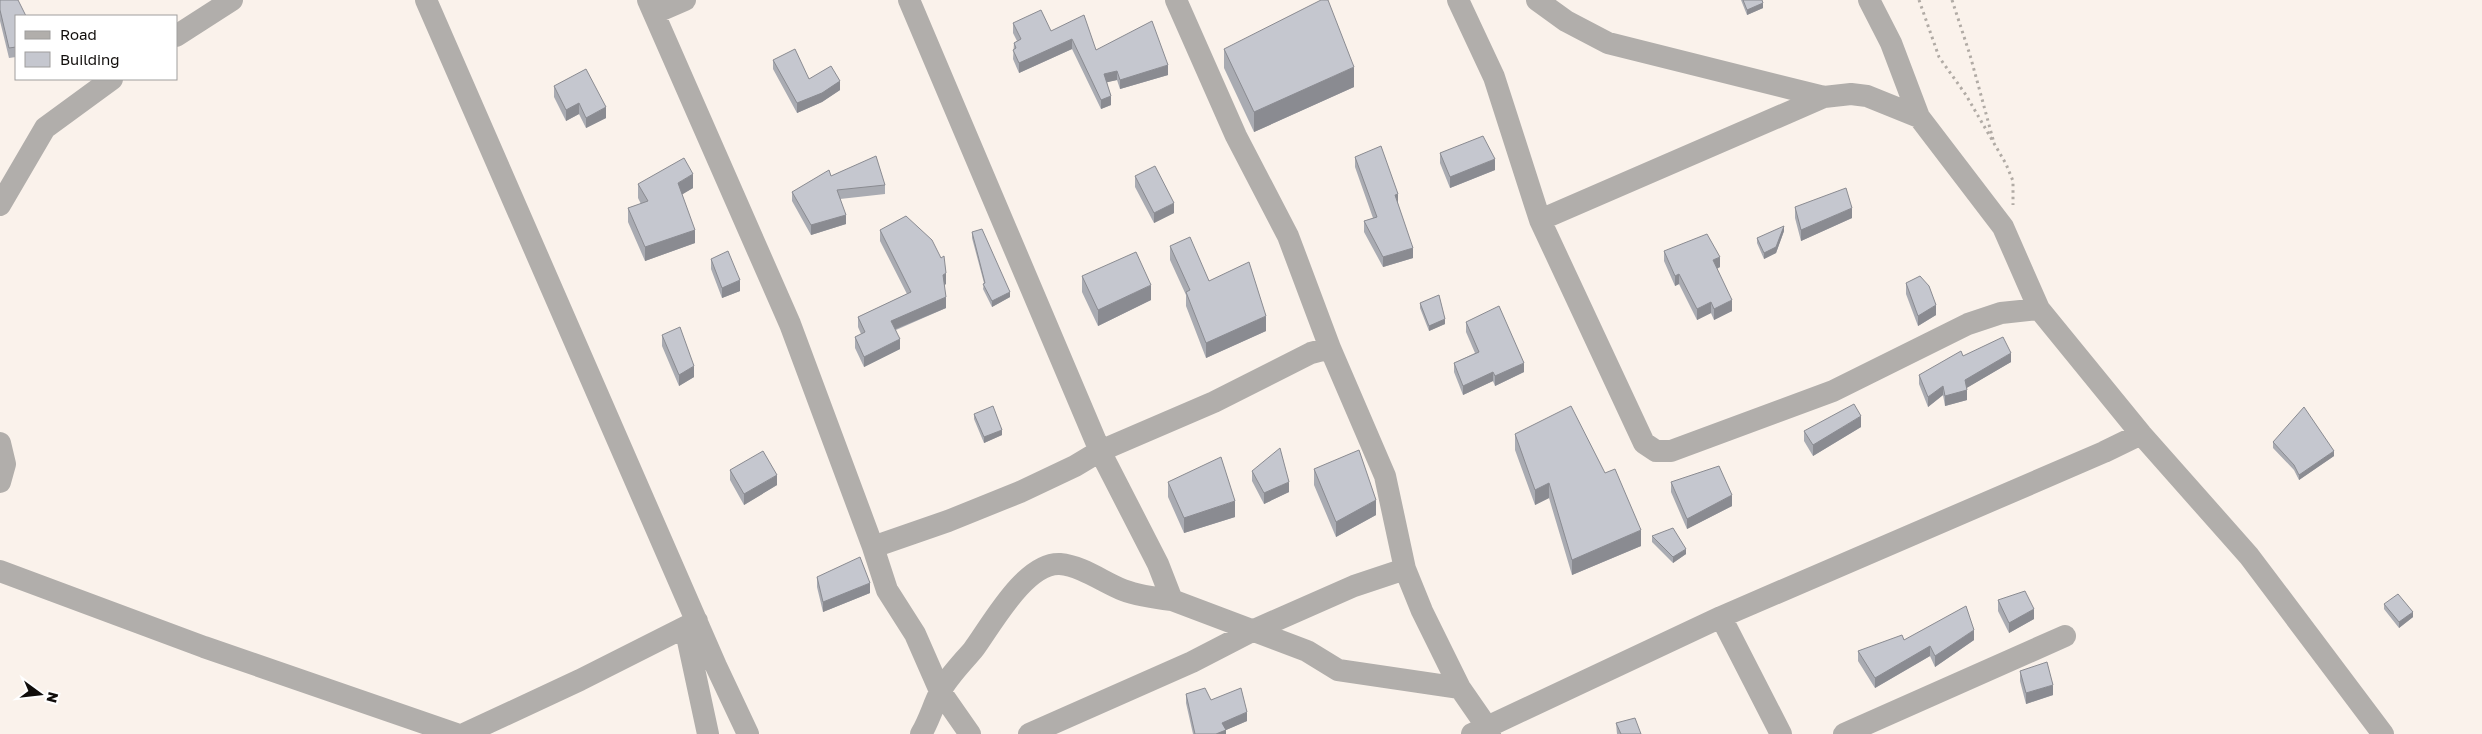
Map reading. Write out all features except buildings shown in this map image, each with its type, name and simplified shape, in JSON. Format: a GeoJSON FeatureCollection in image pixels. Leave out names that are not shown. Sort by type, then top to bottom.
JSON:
{"type":"FeatureCollection","features":[{"type":"Feature","properties":{"kind":"street"},"geometry":{"type":"LineString","coordinates":[[178,35],[232,0]]}},
{"type":"Feature","properties":{"kind":"street"},"geometry":{"type":"LineString","coordinates":[[426,0],[691,624],[748,734]]}},
{"type":"Feature","properties":{"kind":"street"},"geometry":{"type":"LineString","coordinates":[[685,0],[652,7],[790,324],[887,590],[915,634],[940,691],[970,734]]}},
{"type":"Feature","properties":{"kind":"street"},"geometry":{"type":"LineString","coordinates":[[909,0],[1100,451],[1158,564],[1172,600]]}},
{"type":"Feature","properties":{"kind":"street"},"geometry":{"type":"LineString","coordinates":[[1176,0],[1236,136],[1288,236],[1330,348],[1385,476],[1405,569],[1422,611],[1483,732],[1721,617],[2095,456],[2141,434]]}},
{"type":"Feature","properties":{"kind":"street"},"geometry":{"type":"LineString","coordinates":[[1458,0],[1494,77],[1540,220],[1644,443],[1656,451],[1671,451],[1833,391],[1968,324],[2001,313],[2039,308]]}},
{"type":"Feature","properties":{"kind":"street"},"geometry":{"type":"LineString","coordinates":[[1537,0],[1566,21],[1608,43],[1824,97]]}},
{"type":"Feature","properties":{"kind":"street"},"geometry":{"type":"LineString","coordinates":[[1869,0],[1890,43],[1919,117],[2003,227],[2039,308],[2141,434],[2249,556],[2383,734]]}},
{"type":"Feature","properties":{"kind":"street"},"geometry":{"type":"LineString","coordinates":[[0,205],[45,128],[111,80]]}},
{"type":"Feature","properties":{"kind":"street"},"geometry":{"type":"LineString","coordinates":[[1540,220],[1824,97],[1850,94],[1866,96],[1919,117]]}},
{"type":"Feature","properties":{"kind":"street"},"geometry":{"type":"LineString","coordinates":[[873,548],[1020,492],[1100,451],[1214,402],[1311,353],[1330,348]]}},
{"type":"Feature","properties":{"kind":"street"},"geometry":{"type":"LineString","coordinates":[[0,443],[5,464],[0,482]]}},
{"type":"Feature","properties":{"kind":"street"},"geometry":{"type":"LineString","coordinates":[[921,734],[930,719],[940,691],[1004,605],[1030,576],[1049,564],[1061,564],[1086,572],[1124,590],[1150,598],[1172,600],[1254,630],[1307,651],[1338,670],[1460,688]]}},
{"type":"Feature","properties":{"kind":"street"},"geometry":{"type":"LineString","coordinates":[[1029,734],[1192,662],[1254,630],[1354,586],[1405,569]]}},
{"type":"Feature","properties":{"kind":"street"},"geometry":{"type":"LineString","coordinates":[[0,570],[195,644],[456,734]]}},
{"type":"Feature","properties":{"kind":"street"},"geometry":{"type":"LineString","coordinates":[[1721,617],[1781,734]]}},
{"type":"Feature","properties":{"kind":"street"},"geometry":{"type":"LineString","coordinates":[[464,734],[580,680],[691,624]]}},
{"type":"Feature","properties":{"kind":"street"},"geometry":{"type":"LineString","coordinates":[[691,624],[708,734]]}},
{"type":"Feature","properties":{"kind":"street"},"geometry":{"type":"LineString","coordinates":[[1844,734],[2065,636]]}},
{"type":"Feature","properties":{"kind":"path"},"geometry":{"type":"LineString","coordinates":[[1919,0],[1939,57],[1966,95],[2006,164],[2013,181],[2015,201],[2003,227]]}},
{"type":"Feature","properties":{"kind":"path"},"geometry":{"type":"LineString","coordinates":[[1952,0],[1970,55],[1996,148]]}}]}
